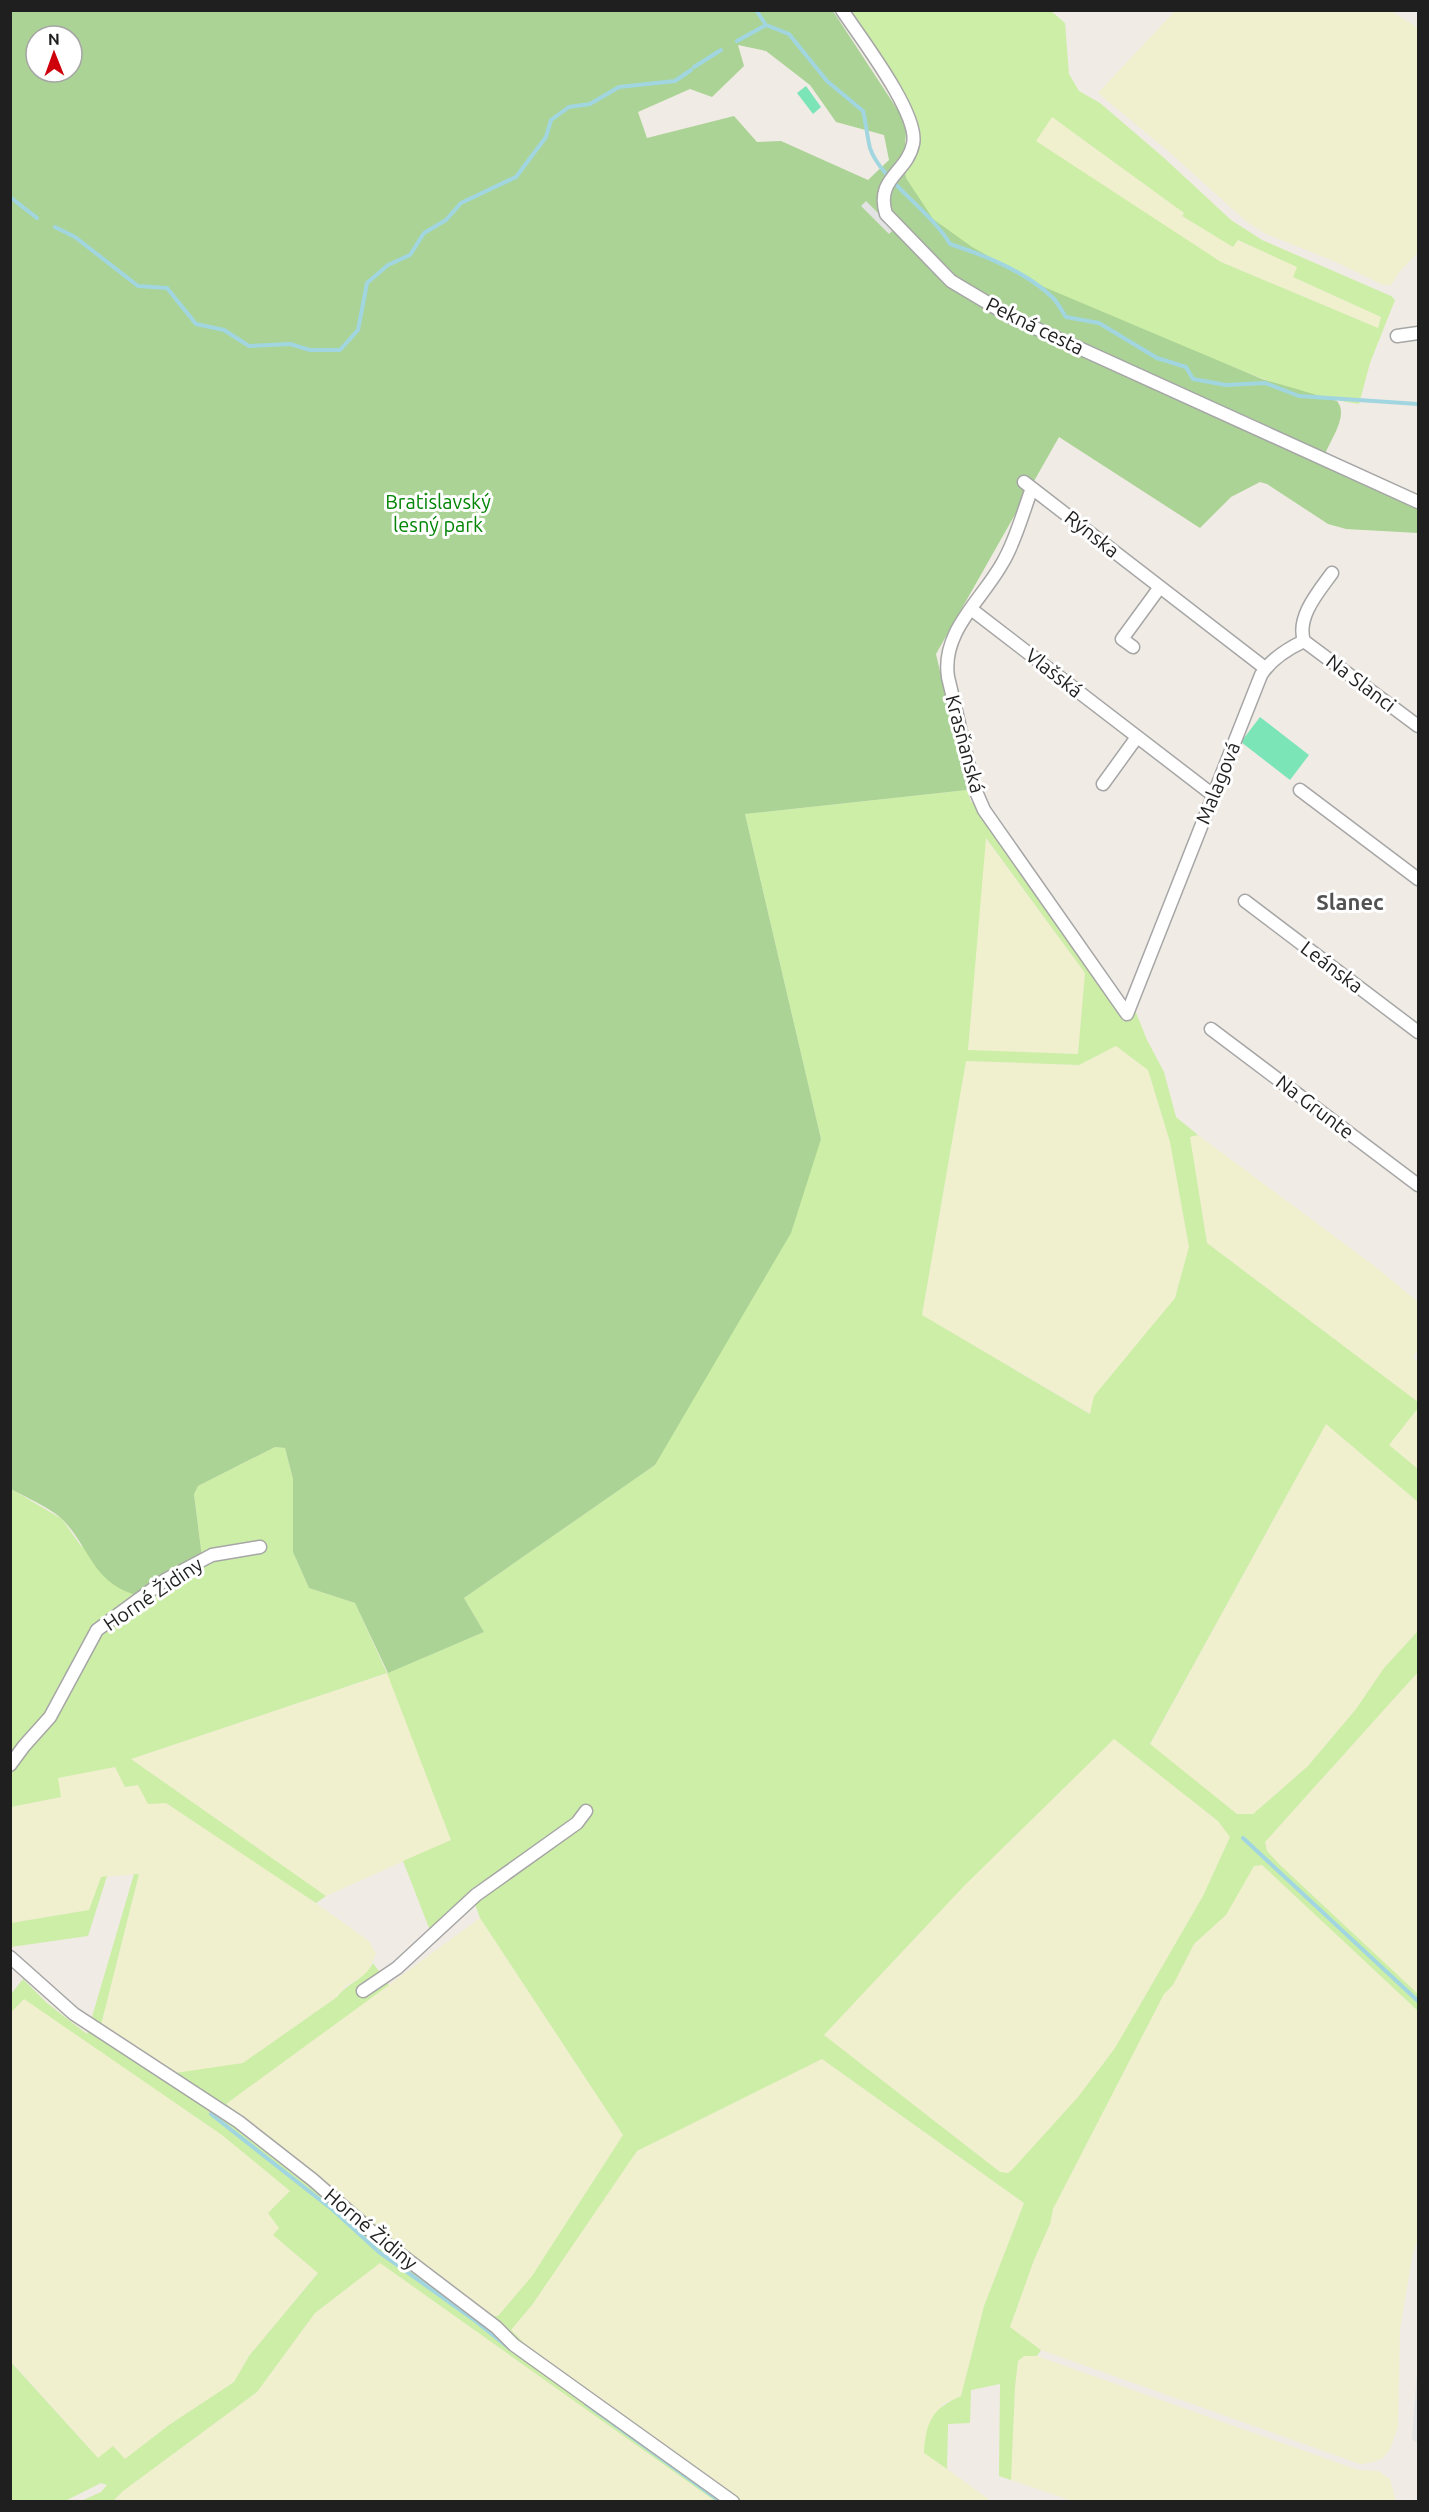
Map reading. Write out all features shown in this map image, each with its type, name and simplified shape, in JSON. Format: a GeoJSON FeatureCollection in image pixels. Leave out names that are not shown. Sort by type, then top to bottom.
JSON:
{"type":"FeatureCollection","features":[{"type":"Feature","properties":{"kind":"street","name":"Pekná cesta"},"geometry":{"type":"LineString","coordinates":[[842,10],[900,99],[911,120],[913,146],[887,183],[883,201],[886,214],[951,281],[1013,318],[1419,502]]}},
{"type":"Feature","properties":{"kind":"street"},"geometry":{"type":"LineString","coordinates":[[1397,336],[1419,333]]}},
{"type":"Feature","properties":{"kind":"street","name":"Rýnska"},"geometry":{"type":"LineString","coordinates":[[1028,485],[1265,668]]}},
{"type":"Feature","properties":{"kind":"street","name":"Krasňanská"},"geometry":{"type":"LineString","coordinates":[[1028,485],[1005,560],[951,641],[946,658],[948,676],[977,795],[988,816],[1127,1014]]}},
{"type":"Feature","properties":{"kind":"street"},"geometry":{"type":"LineString","coordinates":[[1304,640],[1302,630],[1312,600],[1332,573]]}},
{"type":"Feature","properties":{"kind":"street"},"geometry":{"type":"LineString","coordinates":[[1133,647],[1122,639],[1160,586]]}},
{"type":"Feature","properties":{"kind":"street","name":"Vlašská"},"geometry":{"type":"LineString","coordinates":[[971,609],[1213,795]]}},
{"type":"Feature","properties":{"kind":"street","name":"Malagová"},"geometry":{"type":"LineString","coordinates":[[1127,1014],[1265,668],[1283,652],[1304,640]]}},
{"type":"Feature","properties":{"kind":"street","name":"Na Slanci"},"geometry":{"type":"LineString","coordinates":[[1304,640],[1419,726]]}},
{"type":"Feature","properties":{"kind":"street"},"geometry":{"type":"LineString","coordinates":[[1103,784],[1137,737]]}},
{"type":"Feature","properties":{"kind":"street"},"geometry":{"type":"LineString","coordinates":[[1300,790],[1419,879]]}},
{"type":"Feature","properties":{"kind":"street","name":"Leánska"},"geometry":{"type":"LineString","coordinates":[[1245,902],[1419,1032]]}},
{"type":"Feature","properties":{"kind":"street","name":"Na Grunte"},"geometry":{"type":"LineString","coordinates":[[1211,1029],[1419,1185]]}},
{"type":"Feature","properties":{"kind":"street","name":"Horné Židiny"},"geometry":{"type":"LineString","coordinates":[[10,1765],[50,1717],[97,1630],[165,1581],[212,1555],[260,1547]]}},
{"type":"Feature","properties":{"kind":"street"},"geometry":{"type":"LineString","coordinates":[[363,1991],[397,1968],[476,1895],[577,1823],[586,1810]]}},
{"type":"Feature","properties":{"kind":"street","name":"Horné Židiny"},"geometry":{"type":"LineString","coordinates":[[10,1958],[74,2014],[223,2110],[313,2180],[379,2238],[496,2327],[514,2345],[733,2502]]}},
{"type":"Feature","properties":{"kind":"green space","name":"Bratislavský lesný park"},"geometry":{"type":"Polygon","coordinates":[[[11,11],[833,11],[901,115],[906,132],[904,160],[906,178],[933,219],[972,247],[1044,287],[1262,379],[1337,401],[1341,413],[1340,420],[1325,454],[1418,507],[1418,533],[1346,529],[1328,524],[1267,484],[1260,482],[1231,497],[1200,528],[1059,437],[936,654],[967,790],[745,814],[821,1139],[791,1233],[655,1465],[464,1598],[484,1632],[388,1673],[355,1603],[309,1588],[293,1552],[293,1479],[285,1448],[275,1447],[198,1486],[194,1494],[202,1557],[140,1596],[124,1591],[102,1575],[63,1520],[45,1507],[11,1489],[11,11]],[[738,45],[744,66],[712,97],[690,89],[638,112],[647,138],[734,116],[757,142],[781,141],[868,180],[889,160],[884,135],[836,122],[810,85],[766,51],[738,45]]]}},
{"type":"Feature","properties":{"kind":"green space"},"geometry":{"type":"Polygon","coordinates":[[[850,11],[1051,11],[1065,23],[1069,74],[1079,91],[1100,103],[1231,220],[1262,240],[1391,296],[1395,300],[1370,363],[1359,404],[1306,393],[1228,365],[1038,285],[957,239],[930,216],[906,178],[906,172],[920,141],[917,121],[902,88],[850,11]],[[1052,117],[1036,141],[1221,262],[1378,328],[1381,317],[1293,277],[1297,267],[1238,240],[1233,247],[1182,216],[1184,213],[1052,117]]]}},
{"type":"Feature","properties":{"kind":"green space"},"geometry":{"type":"Polygon","coordinates":[[[1175,11],[1391,11],[1418,28],[1418,253],[1401,270],[1391,285],[1383,285],[1336,262],[1266,234],[1247,222],[1168,151],[1098,93],[1175,11]]]}},
{"type":"Feature","properties":{"kind":"green space"},"geometry":{"type":"Polygon","coordinates":[[[806,86],[821,107],[813,114],[797,93],[806,86]]]}},
{"type":"Feature","properties":{"kind":"green space"},"geometry":{"type":"Polygon","coordinates":[[[1052,117],[1184,213],[1182,216],[1233,247],[1237,240],[1298,267],[1293,277],[1381,317],[1378,328],[1221,262],[1156,222],[1036,141],[1052,117]]]}},
{"type":"Feature","properties":{"kind":"green space"},"geometry":{"type":"Polygon","coordinates":[[[1260,717],[1309,755],[1290,780],[1241,742],[1260,717]]]}},
{"type":"Feature","properties":{"kind":"green space"},"geometry":{"type":"Polygon","coordinates":[[[967,790],[971,802],[975,803],[1022,876],[1128,1022],[1135,1010],[1147,1040],[1164,1072],[1176,1117],[1198,1135],[1190,1137],[1207,1243],[1418,1402],[1418,1408],[1389,1445],[1418,1469],[1418,1502],[1326,1424],[1150,1744],[1237,1814],[1253,1814],[1308,1766],[1356,1709],[1384,1668],[1418,1631],[1418,1672],[1265,1842],[1267,1851],[1279,1864],[1418,1994],[1418,2011],[1262,1865],[1254,1866],[1226,1915],[1194,1944],[1173,1985],[1164,1994],[1053,2209],[1050,2224],[1034,2260],[1010,2327],[1041,2350],[1037,2356],[1024,2356],[1018,2361],[1011,2480],[999,2476],[1000,2384],[971,2390],[970,2423],[948,2424],[947,2469],[924,2453],[932,2417],[943,2406],[961,2396],[984,2306],[1024,2203],[822,2059],[637,2151],[532,2305],[511,2330],[534,2353],[742,2501],[715,2501],[380,2263],[315,2313],[257,2392],[123,2491],[113,2501],[81,2501],[101,2492],[107,2485],[101,2483],[65,2501],[11,2501],[10,2361],[98,2458],[113,2446],[125,2459],[169,2425],[234,2382],[249,2356],[318,2273],[273,2235],[279,2228],[268,2213],[290,2191],[222,2135],[24,1999],[11,2012],[11,1994],[23,1979],[47,2003],[87,2034],[134,1874],[139,1874],[101,2025],[175,2073],[243,2063],[337,1997],[365,1974],[373,1963],[389,1985],[226,2104],[440,2278],[493,2316],[498,2316],[532,2276],[623,2135],[480,1918],[472,1896],[431,1933],[403,1861],[451,1840],[387,1673],[484,1632],[464,1598],[655,1465],[821,1139],[745,814],[967,790]],[[986,838],[968,1050],[1078,1054],[1085,973],[986,838]],[[1116,1046],[1079,1065],[966,1061],[922,1315],[1090,1414],[1094,1396],[1175,1298],[1189,1247],[1170,1142],[1148,1070],[1116,1046]],[[1114,1739],[964,1886],[824,2035],[1000,2172],[1008,2173],[1078,2097],[1115,2048],[1203,1896],[1230,1837],[1218,1821],[1114,1739]]]}},
{"type":"Feature","properties":{"kind":"green space"},"geometry":{"type":"Polygon","coordinates":[[[985,838],[1085,973],[1078,1054],[968,1051],[985,838]]]}},
{"type":"Feature","properties":{"kind":"green space"},"geometry":{"type":"Polygon","coordinates":[[[1116,1046],[1148,1070],[1170,1142],[1189,1247],[1175,1298],[1094,1396],[1091,1414],[922,1315],[966,1061],[1079,1065],[1116,1046]]]}},
{"type":"Feature","properties":{"kind":"green space"},"geometry":{"type":"Polygon","coordinates":[[[1198,1135],[1377,1268],[1418,1302],[1418,1348],[1413,1358],[1418,1362],[1418,1402],[1207,1243],[1190,1137],[1198,1135]]]}},
{"type":"Feature","properties":{"kind":"green space"},"geometry":{"type":"Polygon","coordinates":[[[1418,1408],[1418,1469],[1389,1445],[1418,1408]]]}},
{"type":"Feature","properties":{"kind":"green space"},"geometry":{"type":"Polygon","coordinates":[[[1326,1424],[1418,1502],[1418,1631],[1384,1668],[1356,1709],[1308,1766],[1253,1814],[1237,1814],[1150,1745],[1326,1424]]]}},
{"type":"Feature","properties":{"kind":"green space"},"geometry":{"type":"Polygon","coordinates":[[[275,1447],[285,1448],[293,1479],[293,1552],[309,1588],[355,1603],[387,1673],[131,1759],[326,1896],[316,1903],[166,1803],[148,1804],[138,1785],[125,1787],[115,1767],[58,1778],[61,1797],[11,1807],[11,1489],[62,1519],[81,1546],[202,1557],[194,1493],[198,1486],[275,1447]]]}},
{"type":"Feature","properties":{"kind":"green space"},"geometry":{"type":"Polygon","coordinates":[[[1418,1672],[1418,1994],[1279,1864],[1267,1851],[1265,1842],[1418,1672]]]}},
{"type":"Feature","properties":{"kind":"green space"},"geometry":{"type":"Polygon","coordinates":[[[388,1673],[451,1840],[326,1896],[131,1759],[388,1673]]]}},
{"type":"Feature","properties":{"kind":"green space"},"geometry":{"type":"Polygon","coordinates":[[[1114,1739],[1218,1821],[1230,1837],[1203,1896],[1115,2048],[1078,2097],[1012,2170],[1008,2173],[1000,2172],[824,2035],[964,1886],[1114,1739]]]}},
{"type":"Feature","properties":{"kind":"green space"},"geometry":{"type":"Polygon","coordinates":[[[115,1767],[125,1787],[138,1785],[276,1875],[369,1941],[376,1954],[367,1974],[346,1986],[337,1997],[243,2063],[214,2069],[175,2073],[101,2025],[139,1874],[101,1877],[89,1910],[11,1923],[11,1807],[61,1797],[57,1778],[115,1767]]]}},
{"type":"Feature","properties":{"kind":"green space"},"geometry":{"type":"Polygon","coordinates":[[[1262,1865],[1418,2011],[1418,2238],[1412,2257],[1400,2330],[1398,2427],[1390,2449],[1382,2459],[1369,2463],[1360,2464],[1041,2350],[1010,2327],[1034,2260],[1050,2224],[1053,2209],[1164,1994],[1173,1985],[1194,1944],[1226,1915],[1254,1866],[1262,1865]]]}},
{"type":"Feature","properties":{"kind":"green space"},"geometry":{"type":"Polygon","coordinates":[[[107,1876],[88,1936],[11,1947],[11,1923],[89,1910],[101,1877],[107,1876]]]}},
{"type":"Feature","properties":{"kind":"green space"},"geometry":{"type":"Polygon","coordinates":[[[480,1918],[623,2135],[532,2276],[498,2316],[493,2316],[440,2278],[226,2104],[480,1918]]]}},
{"type":"Feature","properties":{"kind":"green space"},"geometry":{"type":"Polygon","coordinates":[[[24,1998],[222,2135],[290,2191],[268,2213],[279,2228],[273,2235],[318,2272],[249,2356],[234,2382],[169,2425],[125,2459],[98,2458],[11,2361],[10,2012],[24,1998]]]}},
{"type":"Feature","properties":{"kind":"green space"},"geometry":{"type":"Polygon","coordinates":[[[822,2059],[1024,2203],[984,2306],[961,2396],[943,2404],[925,2453],[991,2501],[742,2501],[534,2353],[511,2330],[532,2305],[637,2151],[822,2059]]]}},
{"type":"Feature","properties":{"kind":"green space"},"geometry":{"type":"Polygon","coordinates":[[[380,2263],[715,2501],[113,2502],[123,2491],[257,2392],[315,2313],[380,2263]]]}},
{"type":"Feature","properties":{"kind":"green space"},"geometry":{"type":"Polygon","coordinates":[[[1024,2356],[1037,2356],[1358,2470],[1378,2471],[1390,2479],[1396,2501],[1073,2501],[1011,2480],[1015,2387],[1018,2361],[1024,2356]]]}},
{"type":"Feature","properties":{"kind":"shaded area"},"geometry":{"type":"Polygon","coordinates":[[[866,201],[894,229],[889,234],[861,206],[866,201]]]}},
{"type":"Feature","properties":{"kind":"shaded area"},"geometry":{"type":"Polygon","coordinates":[[[1418,2360],[1418,2444],[1412,2439],[1418,2360]]]}},
{"type":"Feature","properties":{"kind":"waterway"},"geometry":{"type":"LineString","coordinates":[[756,10],[766,25],[789,34],[827,81],[863,111],[870,148],[876,160],[931,219],[950,244],[991,259],[1031,280],[1053,298],[1066,317],[1099,323],[1157,358],[1186,367],[1193,379],[1226,385],[1265,383],[1299,396],[1418,404]]}},
{"type":"Feature","properties":{"kind":"waterway"},"geometry":{"type":"LineString","coordinates":[[737,41],[766,25]]}},
{"type":"Feature","properties":{"kind":"waterway"},"geometry":{"type":"LineString","coordinates":[[694,67],[721,50]]}},
{"type":"Feature","properties":{"kind":"waterway"},"geometry":{"type":"LineString","coordinates":[[55,227],[75,237],[138,286],[167,288],[196,324],[224,330],[249,346],[290,344],[310,350],[340,350],[358,330],[367,283],[388,265],[410,255],[424,233],[446,220],[461,203],[516,177],[546,137],[551,120],[569,107],[590,104],[619,87],[675,81],[691,70]]}},
{"type":"Feature","properties":{"kind":"waterway"},"geometry":{"type":"LineString","coordinates":[[10,197],[37,218]]}},
{"type":"Feature","properties":{"kind":"waterway"},"geometry":{"type":"LineString","coordinates":[[1243,1838],[1418,2001]]}},
{"type":"Feature","properties":{"kind":"waterway"},"geometry":{"type":"LineString","coordinates":[[211,2114],[333,2210],[379,2252],[473,2319],[509,2348]]}},
{"type":"Feature","properties":{"kind":"waterway"},"geometry":{"type":"LineString","coordinates":[[586,2404],[721,2502]]}},
{"type":"Feature","properties":{"kind":"district","name":"Slanec"},"geometry":{"type":"Point","coordinates":[1350,902]}}]}
